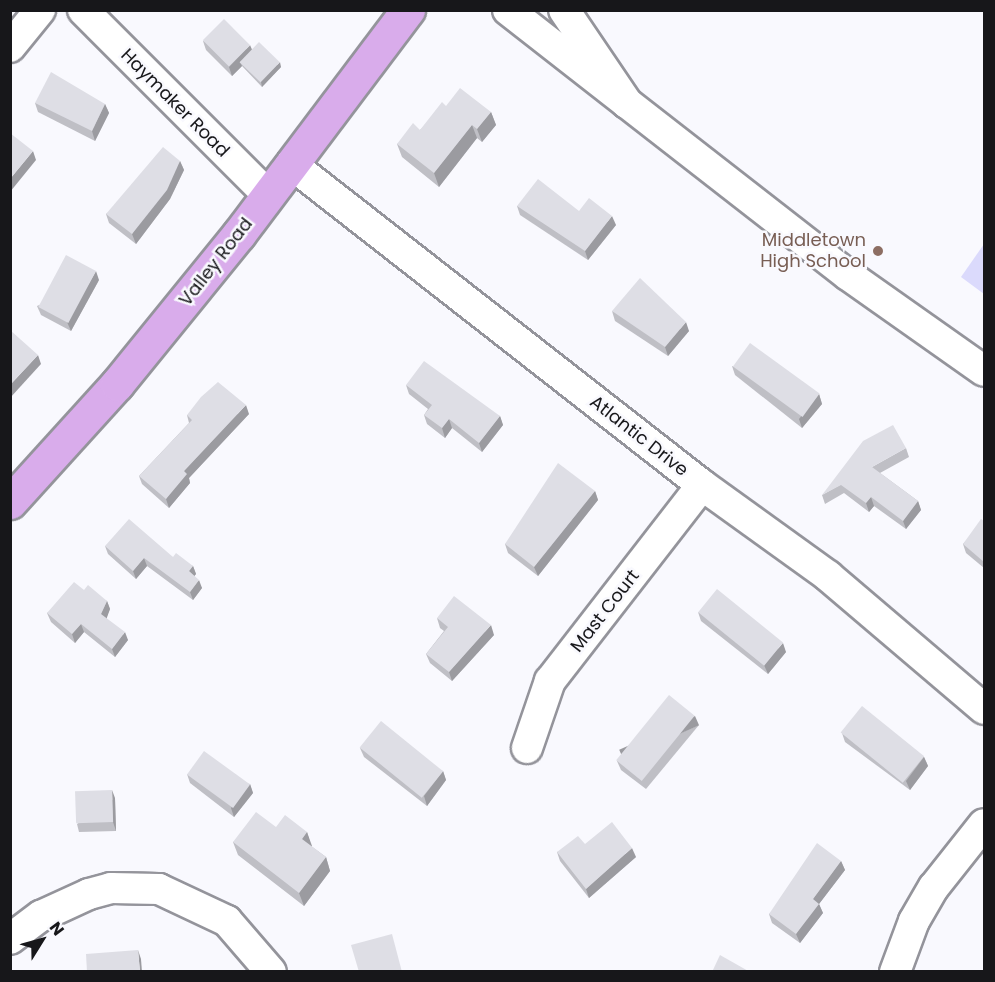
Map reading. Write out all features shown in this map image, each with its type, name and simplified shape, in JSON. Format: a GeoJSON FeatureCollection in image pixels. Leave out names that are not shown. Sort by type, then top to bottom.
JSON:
{"type":"FeatureCollection","features":[{"type":"Feature","properties":{"kind":"main road","name":"Valley Road"},"geometry":{"type":"LineString","coordinates":[[10,502],[117,384],[268,195],[408,10]]}},
{"type":"Feature","properties":{"kind":"street"},"geometry":{"type":"LineString","coordinates":[[10,47],[40,10]]}},
{"type":"Feature","properties":{"kind":"street","name":"Haymaker Road"},"geometry":{"type":"LineString","coordinates":[[83,10],[268,195]]}},
{"type":"Feature","properties":{"kind":"street"},"geometry":{"type":"LineString","coordinates":[[508,10],[848,275],[984,371]]}},
{"type":"Feature","properties":{"kind":"street"},"geometry":{"type":"LineString","coordinates":[[564,10],[627,103]]}},
{"type":"Feature","properties":{"kind":"street","name":"Atlantic Drive"},"geometry":{"type":"LineString","coordinates":[[291,164],[702,485],[828,576],[984,709]]}},
{"type":"Feature","properties":{"kind":"street","name":"Mast Court"},"geometry":{"type":"LineString","coordinates":[[527,748],[550,681],[702,485]]}},
{"type":"Feature","properties":{"kind":"street"},"geometry":{"type":"LineString","coordinates":[[895,972],[914,921],[934,887],[984,824]]}},
{"type":"Feature","properties":{"kind":"street"},"geometry":{"type":"LineString","coordinates":[[10,939],[41,916],[89,894],[111,888],[159,889],[227,921],[271,972]]}},
{"type":"Feature","properties":{"kind":"shaded area"},"geometry":{"type":"Polygon","coordinates":[[[984,244],[984,294],[961,277],[984,244]]]}},
{"type":"Feature","properties":{"kind":"building"},"geometry":{"type":"Polygon","coordinates":[[[224,19],[250,45],[229,66],[203,40],[224,19]]]}},
{"type":"Feature","properties":{"kind":"building"},"geometry":{"type":"Polygon","coordinates":[[[259,42],[280,62],[260,82],[240,62],[259,42]]]}},
{"type":"Feature","properties":{"kind":"building"},"geometry":{"type":"Polygon","coordinates":[[[51,72],[105,104],[92,131],[35,103],[51,72]]]}},
{"type":"Feature","properties":{"kind":"building"},"geometry":{"type":"Polygon","coordinates":[[[460,88],[491,112],[477,129],[472,125],[434,173],[397,144],[413,123],[420,130],[442,102],[446,106],[460,88]]]}},
{"type":"Feature","properties":{"kind":"building"},"geometry":{"type":"Polygon","coordinates":[[[10,133],[33,151],[10,179],[10,133]]]}},
{"type":"Feature","properties":{"kind":"building"},"geometry":{"type":"Polygon","coordinates":[[[163,147],[180,161],[167,190],[132,234],[106,214],[163,147]]]}},
{"type":"Feature","properties":{"kind":"building"},"geometry":{"type":"Polygon","coordinates":[[[538,179],[579,211],[589,198],[612,216],[585,251],[517,206],[538,179]]]}},
{"type":"Feature","properties":{"kind":"building"},"geometry":{"type":"Polygon","coordinates":[[[66,255],[96,271],[68,323],[38,307],[66,255]]]}},
{"type":"Feature","properties":{"kind":"building"},"geometry":{"type":"Polygon","coordinates":[[[640,278],[686,322],[665,347],[612,311],[640,278]]]}},
{"type":"Feature","properties":{"kind":"building"},"geometry":{"type":"Polygon","coordinates":[[[10,330],[38,355],[10,385],[10,330]]]}},
{"type":"Feature","properties":{"kind":"building"},"geometry":{"type":"Polygon","coordinates":[[[750,343],[820,394],[803,417],[733,366],[750,343]]]}},
{"type":"Feature","properties":{"kind":"building"},"geometry":{"type":"Polygon","coordinates":[[[424,361],[500,416],[479,443],[449,419],[442,428],[424,415],[432,405],[406,385],[424,361]]]}},
{"type":"Feature","properties":{"kind":"building"},"geometry":{"type":"Polygon","coordinates":[[[218,382],[246,405],[184,471],[187,474],[166,499],[139,476],[192,420],[187,415],[201,397],[218,382]]]}},
{"type":"Feature","properties":{"kind":"building"},"geometry":{"type":"Polygon","coordinates":[[[893,425],[906,448],[872,467],[918,501],[903,521],[871,497],[866,503],[841,485],[822,495],[863,441],[893,425]]]}},
{"type":"Feature","properties":{"kind":"building"},"geometry":{"type":"Polygon","coordinates":[[[558,463],[595,491],[534,567],[505,544],[558,463]]]}},
{"type":"Feature","properties":{"kind":"building"},"geometry":{"type":"Polygon","coordinates":[[[129,519],[173,557],[176,553],[193,566],[189,571],[199,580],[190,592],[144,558],[133,571],[105,546],[129,519]]]}},
{"type":"Feature","properties":{"kind":"building"},"geometry":{"type":"Polygon","coordinates":[[[981,519],[984,521],[984,562],[963,544],[981,519]]]}},
{"type":"Feature","properties":{"kind":"building"},"geometry":{"type":"Polygon","coordinates":[[[74,582],[84,590],[88,585],[107,601],[101,614],[125,632],[112,649],[81,624],[72,634],[47,613],[74,582]]]}},
{"type":"Feature","properties":{"kind":"building"},"geometry":{"type":"Polygon","coordinates":[[[717,589],[783,642],[764,666],[698,612],[717,589]]]}},
{"type":"Feature","properties":{"kind":"building"},"geometry":{"type":"Polygon","coordinates":[[[454,596],[491,625],[449,672],[426,654],[448,627],[437,618],[454,596]]]}},
{"type":"Feature","properties":{"kind":"building"},"geometry":{"type":"Polygon","coordinates":[[[669,695],[695,716],[642,781],[616,760],[669,695]]]}},
{"type":"Feature","properties":{"kind":"building"},"geometry":{"type":"Polygon","coordinates":[[[862,706],[924,756],[903,783],[841,732],[862,706]]]}},
{"type":"Feature","properties":{"kind":"building"},"geometry":{"type":"Polygon","coordinates":[[[381,721],[443,771],[422,798],[360,747],[381,721]]]}},
{"type":"Feature","properties":{"kind":"building"},"geometry":{"type":"Polygon","coordinates":[[[204,751],[250,785],[233,808],[187,774],[204,751]]]}},
{"type":"Feature","properties":{"kind":"building"},"geometry":{"type":"Polygon","coordinates":[[[112,790],[113,822],[76,823],[75,791],[112,790]]]}},
{"type":"Feature","properties":{"kind":"building"},"geometry":{"type":"Polygon","coordinates":[[[256,812],[276,827],[285,815],[307,832],[302,839],[326,857],[299,893],[233,842],[256,812]]]}},
{"type":"Feature","properties":{"kind":"building"},"geometry":{"type":"Polygon","coordinates":[[[612,822],[632,848],[586,889],[557,852],[578,836],[585,844],[612,822]]]}},
{"type":"Feature","properties":{"kind":"building"},"geometry":{"type":"Polygon","coordinates":[[[817,843],[841,861],[813,899],[819,904],[796,934],[769,914],[817,843]]]}},
{"type":"Feature","properties":{"kind":"building"},"geometry":{"type":"Polygon","coordinates":[[[392,934],[402,972],[359,972],[351,945],[392,934]]]}},
{"type":"Feature","properties":{"kind":"building"},"geometry":{"type":"Polygon","coordinates":[[[138,950],[140,972],[87,972],[86,954],[138,950]]]}},
{"type":"Feature","properties":{"kind":"building"},"geometry":{"type":"Polygon","coordinates":[[[720,955],[750,972],[712,972],[720,955]]]}},
{"type":"Feature","properties":{"kind":"place","name":"Middletown High School"},"geometry":{"type":"Point","coordinates":[878,251]}}]}
